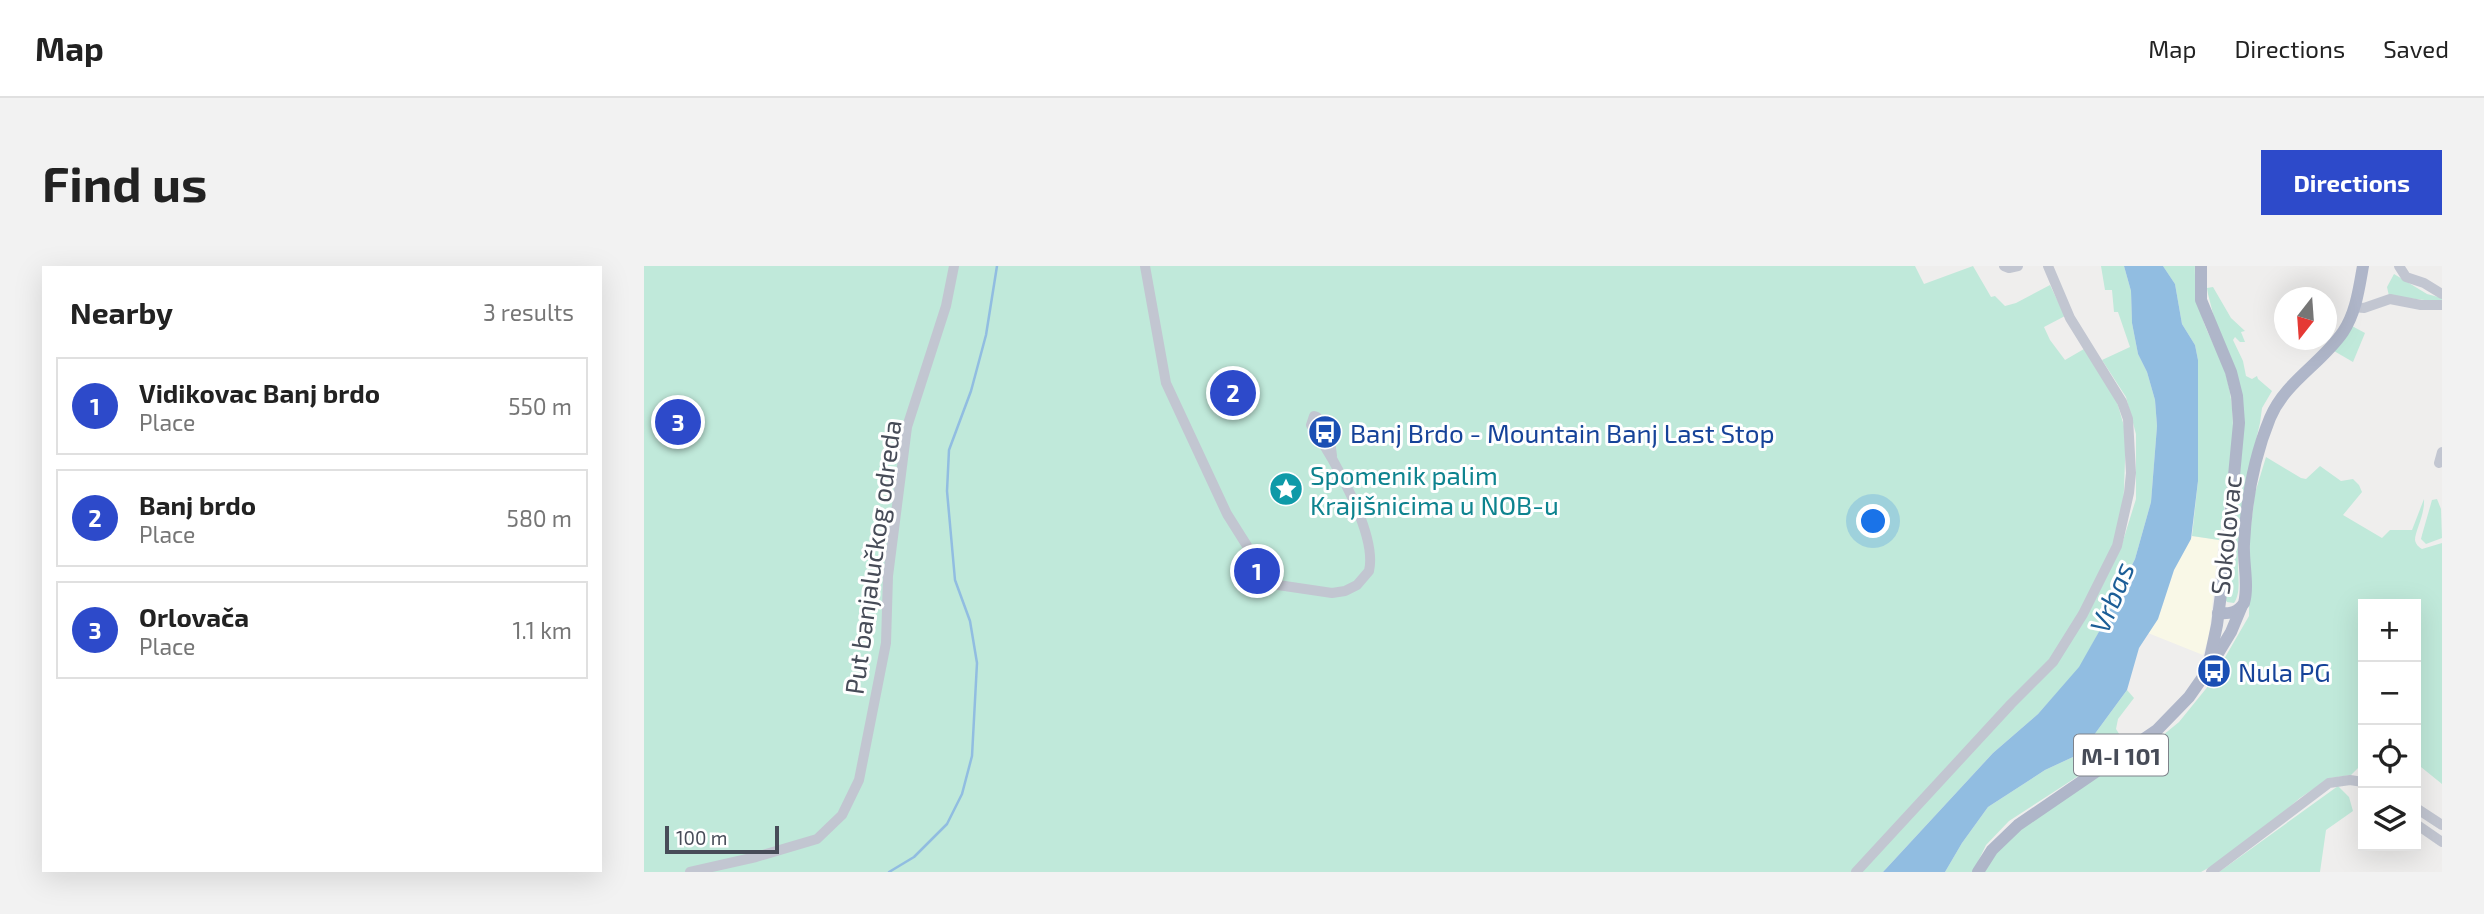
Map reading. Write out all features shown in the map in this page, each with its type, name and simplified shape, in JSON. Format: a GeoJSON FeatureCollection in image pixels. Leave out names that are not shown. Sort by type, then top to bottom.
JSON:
{"type":"FeatureCollection","features":[{"type":"Feature","properties":{"kind":"main road","name":"M-I 101"},"geometry":{"type":"LineString","coordinates":[[1978,872],[1992,850],[2018,825],[2157,730],[2180,708],[2203,677],[2210,658],[2236,463],[2238,415],[2231,372],[2203,306],[2200,289],[2201,266]]}},
{"type":"Feature","properties":{"kind":"main road","name":"Sokolovac"},"geometry":{"type":"LineString","coordinates":[[2218,612],[2228,613],[2241,608],[2245,597],[2247,508],[2269,422],[2284,395],[2338,339],[2347,326],[2363,266]]}},
{"type":"Feature","properties":{"kind":"main road"},"geometry":{"type":"LineString","coordinates":[[2203,677],[2231,632],[2241,608]]}},
{"type":"Feature","properties":{"kind":"street","name":"Put banjalučkog odreda"},"geometry":{"type":"LineString","coordinates":[[690,872],[817,839],[842,815],[859,780],[886,643],[888,576],[907,427],[946,306],[954,266]]}},
{"type":"Feature","properties":{"kind":"street"},"geometry":{"type":"LineString","coordinates":[[1145,266],[1166,383],[1173,402],[1227,514],[1261,568],[1278,585],[1345,592],[1357,585],[1369,572],[1370,551],[1344,478],[1332,456]]}},
{"type":"Feature","properties":{"kind":"street"},"geometry":{"type":"LineString","coordinates":[[2004,266],[2018,266]]}},
{"type":"Feature","properties":{"kind":"street"},"geometry":{"type":"LineString","coordinates":[[1856,872],[2053,662],[2083,614],[2116,546],[2131,473],[2128,419],[2122,402],[2070,318],[2048,266]]}},
{"type":"Feature","properties":{"kind":"street"},"geometry":{"type":"LineString","coordinates":[[2399,266],[2409,279],[2442,294]]}},
{"type":"Feature","properties":{"kind":"street"},"geometry":{"type":"LineString","coordinates":[[2354,307],[2364,308],[2390,299],[2421,305],[2442,305]]}},
{"type":"Feature","properties":{"kind":"street"},"geometry":{"type":"LineString","coordinates":[[2211,872],[2329,783],[2358,781]]}},
{"type":"Feature","properties":{"kind":"street"},"geometry":{"type":"LineString","coordinates":[[2421,811],[2442,825]]}},
{"type":"Feature","properties":{"kind":"street"},"geometry":{"type":"LineString","coordinates":[[2421,827],[2442,842]]}},
{"type":"Feature","properties":{"kind":"shaded area"},"geometry":{"type":"Polygon","coordinates":[[[2192,536],[2219,540],[2209,637],[2203,655],[2148,633],[2158,619],[2174,570],[2192,536]]]}},
{"type":"Feature","properties":{"kind":"green space"},"geometry":{"type":"Polygon","coordinates":[[[644,266],[1915,266],[1924,284],[1973,266],[1991,297],[1995,296],[2005,306],[2050,285],[2065,316],[2044,327],[2050,340],[2065,360],[2084,349],[2117,402],[2126,433],[2122,544],[2136,499],[2136,434],[2126,397],[2102,360],[2130,347],[2118,312],[2114,312],[2112,290],[2105,290],[2101,266],[2124,266],[2131,291],[2132,323],[2138,354],[2147,372],[2155,400],[2157,426],[2151,502],[2135,559],[2080,667],[2038,714],[1993,753],[1883,872],[644,872],[644,266]]]}},
{"type":"Feature","properties":{"kind":"green space"},"geometry":{"type":"Polygon","coordinates":[[[2163,266],[2195,266],[2201,313],[2227,379],[2233,440],[2219,540],[2192,536],[2198,481],[2198,360],[2195,345],[2182,324],[2175,284],[2163,266]]]}},
{"type":"Feature","properties":{"kind":"green space"},"geometry":{"type":"Polygon","coordinates":[[[2394,274],[2427,294],[2442,298],[2442,302],[2389,296],[2387,287],[2394,274]]]}},
{"type":"Feature","properties":{"kind":"green space"},"geometry":{"type":"Polygon","coordinates":[[[2213,287],[2231,318],[2245,331],[2241,332],[2245,342],[2240,342],[2235,337],[2233,340],[2243,361],[2246,376],[2252,379],[2257,376],[2272,391],[2262,408],[2245,494],[2238,547],[2238,590],[2234,603],[2225,599],[2236,523],[2243,431],[2208,294],[2207,288],[2213,287]]]}},
{"type":"Feature","properties":{"kind":"green space"},"geometry":{"type":"Polygon","coordinates":[[[2352,326],[2365,333],[2353,362],[2334,351],[2352,326]]]}},
{"type":"Feature","properties":{"kind":"green space"},"geometry":{"type":"Polygon","coordinates":[[[2266,457],[2306,479],[2320,466],[2341,481],[2353,479],[2359,485],[2362,492],[2343,515],[2382,538],[2390,530],[2412,530],[2424,499],[2415,542],[2422,549],[2442,543],[2442,784],[2421,767],[2421,599],[2358,599],[2358,768],[2351,775],[2330,778],[2300,798],[2237,852],[2201,872],[1984,872],[1997,850],[2029,823],[2123,759],[2157,740],[2179,722],[2209,685],[2249,616],[2250,533],[2255,493],[2266,457]]]}},
{"type":"Feature","properties":{"kind":"green space"},"geometry":{"type":"Polygon","coordinates":[[[2437,499],[2441,509],[2442,538],[2426,544],[2421,539],[2432,500],[2437,499]]]}},
{"type":"Feature","properties":{"kind":"green space"},"geometry":{"type":"Polygon","coordinates":[[[2127,690],[2134,698],[2118,719],[2116,729],[2126,745],[2009,821],[1986,845],[1973,872],[1945,872],[1988,807],[2045,770],[2073,757],[2094,735],[2127,690]]]}},
{"type":"Feature","properties":{"kind":"green space"},"geometry":{"type":"Polygon","coordinates":[[[2338,786],[2349,797],[2353,811],[2326,830],[2320,872],[2219,872],[2338,786]]]}},
{"type":"Feature","properties":{"kind":"water"},"geometry":{"type":"Polygon","coordinates":[[[2124,266],[2163,266],[2175,284],[2182,324],[2195,345],[2198,360],[2198,481],[2191,539],[2174,570],[2158,619],[2139,648],[2127,690],[2094,735],[2073,757],[2045,770],[1988,807],[1945,872],[1883,872],[1993,753],[2038,714],[2079,667],[2135,559],[2151,502],[2157,426],[2155,400],[2147,372],[2138,354],[2132,323],[2131,291],[2124,266]]]}},
{"type":"Feature","properties":{"kind":"waterway"},"geometry":{"type":"LineString","coordinates":[[889,872],[914,857],[947,824],[962,794],[972,756],[977,663],[970,621],[955,580],[947,491],[949,450],[971,391],[986,335],[997,266]]}},
{"type":"Feature","properties":{"kind":"place","name":"Banj brdo"},"geometry":{"type":"Point","coordinates":[1233,393]}},
{"type":"Feature","properties":{"kind":"place","name":"Orlovača"},"geometry":{"type":"Point","coordinates":[678,422]}},
{"type":"Feature","properties":{"kind":"place","name":"Banj Brdo - Mountain Banj Last Stop"},"geometry":{"type":"Point","coordinates":[1325,432]}},
{"type":"Feature","properties":{"kind":"place","name":"Spomenik palim Krajišnicima u NOB-u"},"geometry":{"type":"Point","coordinates":[1286,489]}},
{"type":"Feature","properties":{"kind":"place","name":"Vidikovac Banj brdo"},"geometry":{"type":"Point","coordinates":[1257,571]}},
{"type":"Feature","properties":{"kind":"place","name":"Nula PG"},"geometry":{"type":"Point","coordinates":[2214,671]}},
{"type":"Feature","properties":{"kind":"water label","name":"Vrbas"},"geometry":{"type":"Point","coordinates":[2111,597]}}]}
